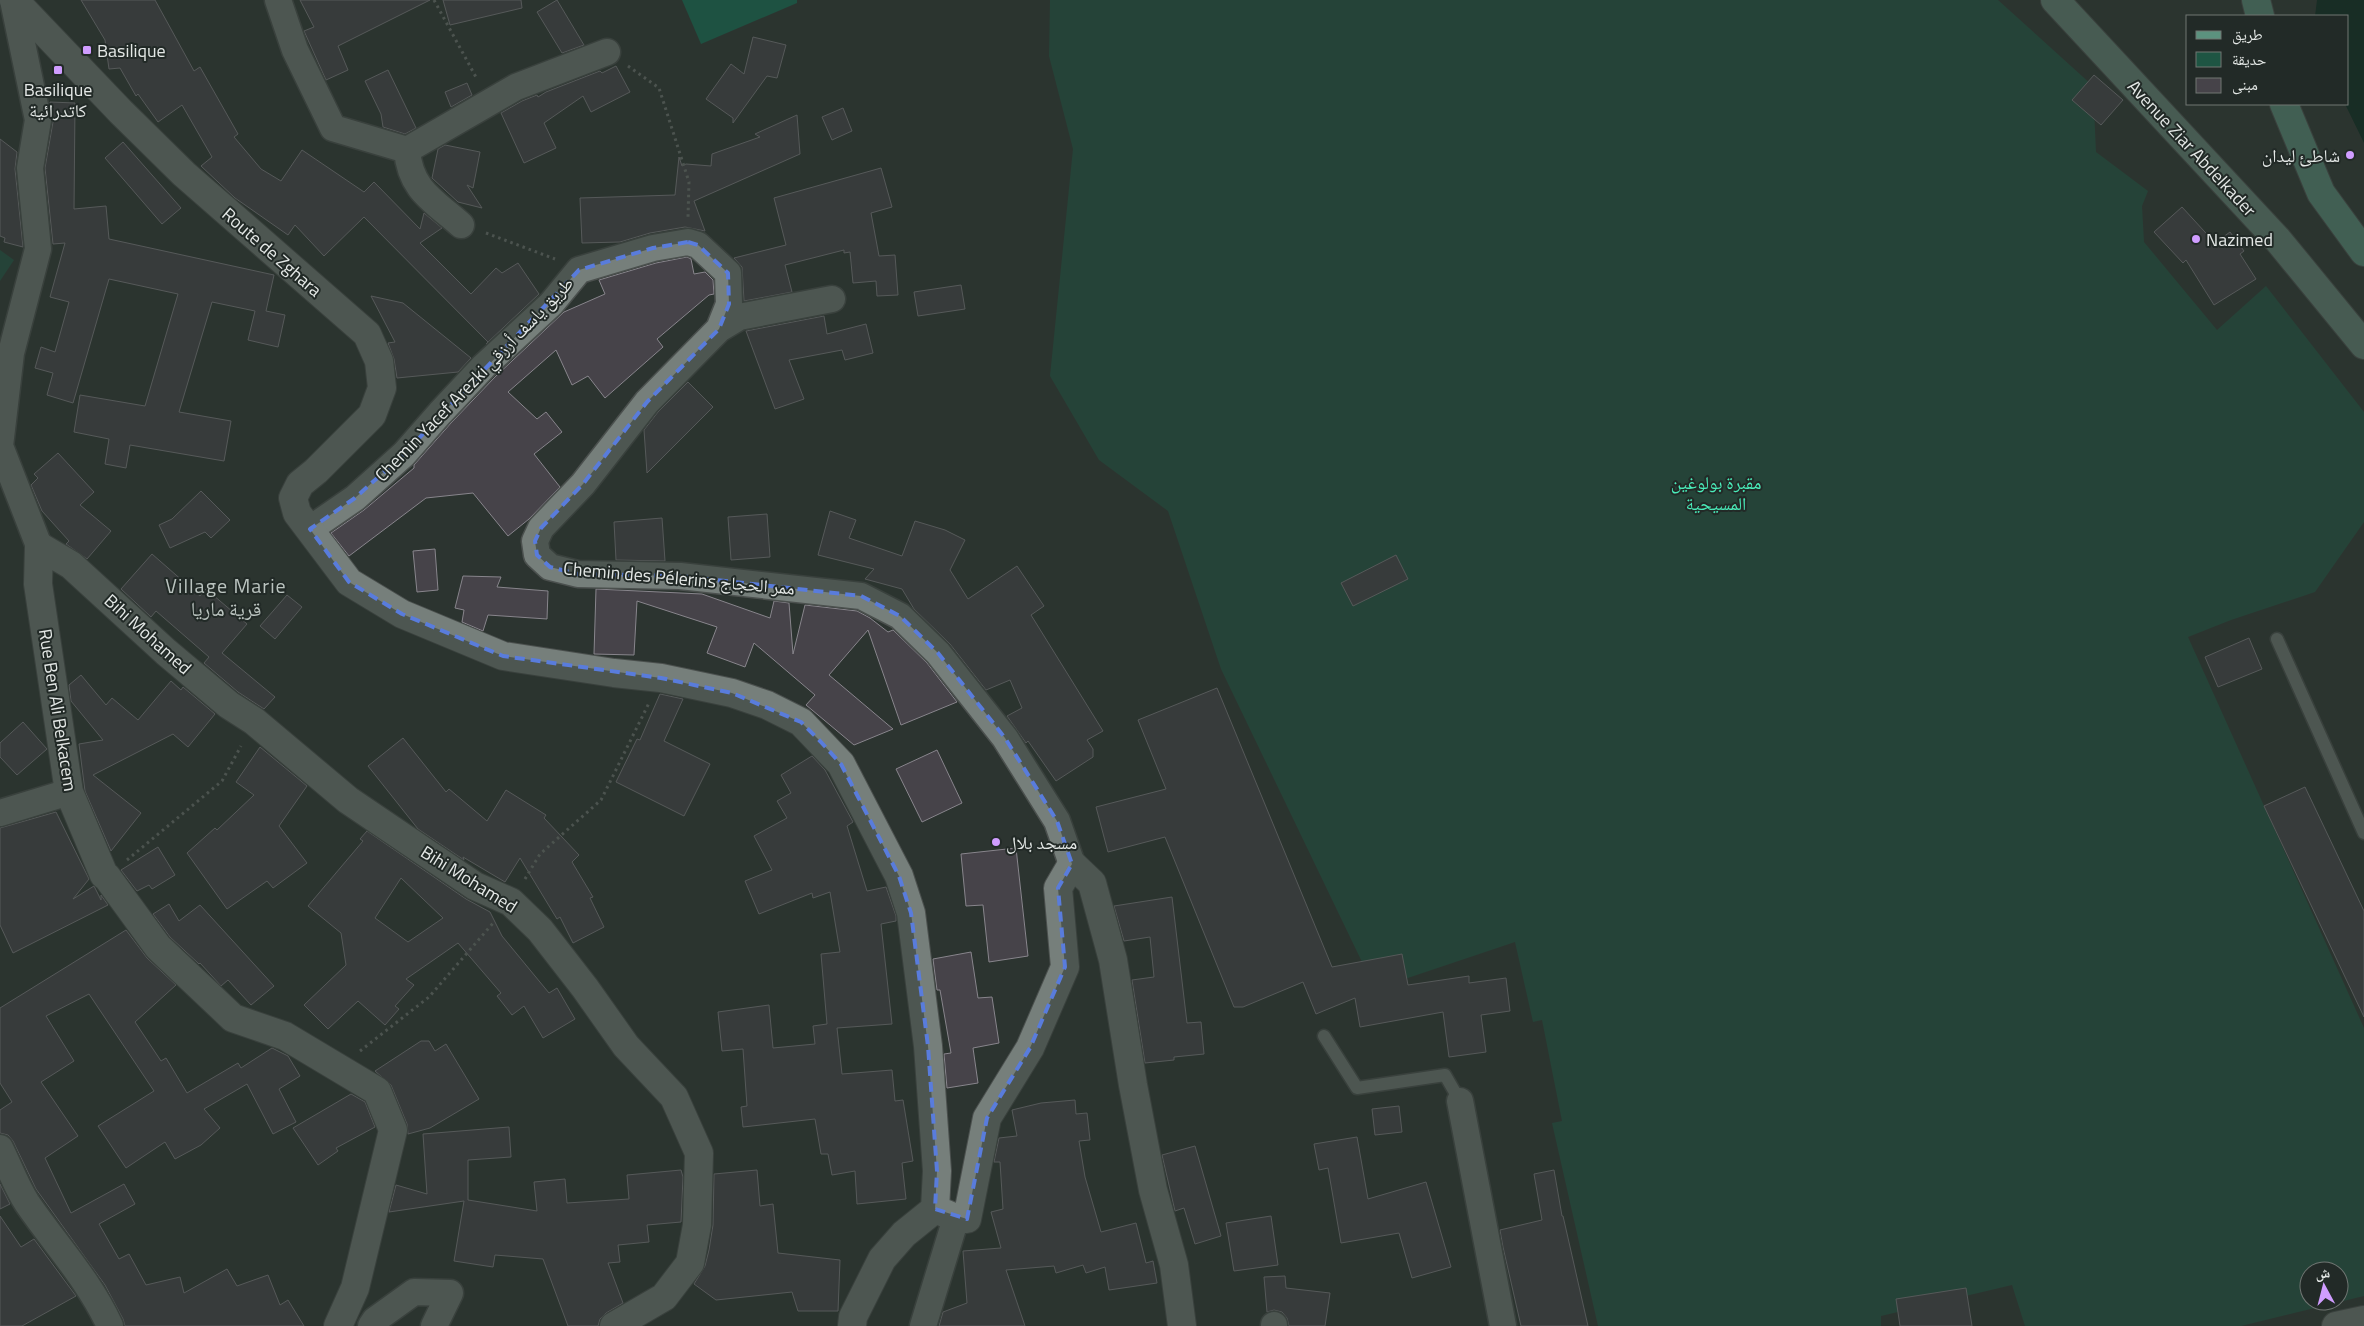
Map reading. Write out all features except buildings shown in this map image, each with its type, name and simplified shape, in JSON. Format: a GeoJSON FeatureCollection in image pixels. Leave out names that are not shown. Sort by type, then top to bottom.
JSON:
{"type":"FeatureCollection","features":[{"type":"Feature","properties":{"kind":"main road","name":"Avenue Ziar Abdelkader"},"geometry":{"type":"LineString","coordinates":[[2055,0],[2278,240],[2364,345]]}},
{"type":"Feature","properties":{"kind":"main road"},"geometry":{"type":"LineString","coordinates":[[2256,0],[2260,15]]}},
{"type":"Feature","properties":{"kind":"main road"},"geometry":{"type":"LineString","coordinates":[[2284,105],[2321,193],[2364,252]]}},
{"type":"Feature","properties":{"kind":"street"},"geometry":{"type":"LineString","coordinates":[[0,2],[12,0],[38,120],[30,168],[38,249],[11,353],[0,446],[38,546]]}},
{"type":"Feature","properties":{"kind":"street","name":"Route de Zghara"},"geometry":{"type":"LineString","coordinates":[[12,0],[184,174],[367,334],[379,361],[382,388],[372,415],[316,471],[300,484],[293,498],[298,513],[310,529]]}},
{"type":"Feature","properties":{"kind":"street"},"geometry":{"type":"LineString","coordinates":[[278,0],[295,50],[333,128],[407,150],[516,87],[607,52]]}},
{"type":"Feature","properties":{"kind":"street"},"geometry":{"type":"LineString","coordinates":[[407,150],[408,164],[414,180],[427,197],[461,225]]}},
{"type":"Feature","properties":{"kind":"street"},"geometry":{"type":"LineString","coordinates":[[688,242],[698,245],[728,273],[729,304],[719,329]]}},
{"type":"Feature","properties":{"kind":"street","name":"Chemin Yacef Arezki طريق ياسف أرزقي"},"geometry":{"type":"LineString","coordinates":[[310,529],[354,498],[404,454],[440,412],[484,366],[551,304],[580,270],[653,248],[688,242]]}},
{"type":"Feature","properties":{"kind":"street","name":"Chemin des Pélerins ممر الحجاج"},"geometry":{"type":"LineString","coordinates":[[832,299],[739,317],[719,329],[647,402],[583,484],[541,528],[534,541],[537,555],[550,567],[578,574],[680,576],[861,596],[900,616],[938,653],[1005,738],[1057,822],[1072,864]]}},
{"type":"Feature","properties":{"kind":"street"},"geometry":{"type":"LineString","coordinates":[[310,529],[349,582],[402,614],[503,656],[614,673],[661,678],[732,693],[767,705],[801,722],[842,764],[899,876],[911,913],[928,1046],[937,1171],[945,1213],[923,1326]]}},
{"type":"Feature","properties":{"kind":"street","name":"Bihi Mohamed"},"geometry":{"type":"LineString","coordinates":[[38,546],[71,565],[173,658],[229,705],[254,721],[348,800],[475,886],[511,902],[540,930],[585,988],[626,1046],[674,1097],[699,1153],[697,1225],[690,1263],[664,1296],[614,1326]]}},
{"type":"Feature","properties":{"kind":"street","name":"Rue Ben Ali Belkacem"},"geometry":{"type":"LineString","coordinates":[[38,546],[38,584],[69,792],[104,875],[108,877],[158,947],[233,1018],[285,1036],[377,1090],[393,1130],[354,1288],[338,1326]]}},
{"type":"Feature","properties":{"kind":"street"},"geometry":{"type":"LineString","coordinates":[[0,813],[69,792]]}},
{"type":"Feature","properties":{"kind":"street"},"geometry":{"type":"LineString","coordinates":[[852,1326],[853,1317],[882,1258],[904,1234],[945,1213],[967,1219],[987,1118],[1030,1048],[1065,967],[1058,888],[1072,864],[1092,883],[1113,960],[1140,1123],[1153,1190],[1174,1265],[1182,1326]]}},
{"type":"Feature","properties":{"kind":"street"},"geometry":{"type":"LineString","coordinates":[[1460,1101],[1503,1326]]}},
{"type":"Feature","properties":{"kind":"street"},"geometry":{"type":"LineString","coordinates":[[0,1148],[26,1201],[60,1245],[100,1304],[110,1326]]}},
{"type":"Feature","properties":{"kind":"street"},"geometry":{"type":"LineString","coordinates":[[371,1326],[374,1320],[414,1292],[450,1293],[434,1326]]}},
{"type":"Feature","properties":{"kind":"street"},"geometry":{"type":"LineString","coordinates":[[2336,1326],[2364,1320]]}},
{"type":"Feature","properties":{"kind":"lane"},"geometry":{"type":"LineString","coordinates":[[2277,639],[2364,833]]}},
{"type":"Feature","properties":{"kind":"lane"},"geometry":{"type":"LineString","coordinates":[[1324,1036],[1356,1088],[1445,1075],[1460,1101]]}},
{"type":"Feature","properties":{"kind":"path"},"geometry":{"type":"LineString","coordinates":[[434,0],[490,102]]}},
{"type":"Feature","properties":{"kind":"path"},"geometry":{"type":"LineString","coordinates":[[607,52],[659,88],[689,182],[688,242]]}},
{"type":"Feature","properties":{"kind":"path"},"geometry":{"type":"LineString","coordinates":[[461,225],[540,252],[580,270]]}},
{"type":"Feature","properties":{"kind":"path"},"geometry":{"type":"LineString","coordinates":[[108,877],[222,781],[254,721]]}},
{"type":"Feature","properties":{"kind":"highlighted area"},"geometry":{"type":"Polygon","coordinates":[[[688,242],[698,245],[728,273],[729,304],[719,329],[647,402],[583,484],[541,528],[535,541],[537,555],[550,567],[578,574],[680,576],[861,596],[900,616],[938,653],[1005,738],[1057,821],[1072,864],[1058,888],[1065,967],[1030,1048],[987,1118],[967,1219],[935,1209],[937,1171],[928,1046],[911,913],[899,876],[841,764],[820,741],[801,722],[732,693],[661,678],[503,656],[402,614],[349,582],[310,529],[355,498],[404,454],[579,270],[653,248],[688,242]]]}},
{"type":"Feature","properties":{"kind":"green space"},"geometry":{"type":"Polygon","coordinates":[[[682,0],[797,0],[797,3],[701,44],[682,0]]]}},
{"type":"Feature","properties":{"kind":"green space","name":"مقبرة بولوغين المسيحية"},"geometry":{"type":"Polygon","coordinates":[[[1050,0],[1998,0],[2093,86],[2096,152],[2148,191],[2142,206],[2144,242],[2217,330],[2266,286],[2364,412],[2364,522],[2315,592],[2231,620],[2188,637],[2364,1028],[2364,1296],[2349,1300],[2349,1261],[2299,1261],[2299,1311],[2302,1311],[2241,1326],[2025,1326],[2012,1285],[1881,1316],[1881,1326],[1598,1326],[1552,1123],[1562,1121],[1542,1020],[1533,1022],[1515,942],[1375,989],[1221,669],[1168,511],[1099,460],[1050,376],[1073,149],[1049,56],[1050,0]]]}},
{"type":"Feature","properties":{"kind":"green space"},"geometry":{"type":"Polygon","coordinates":[[[0,250],[14,260],[0,281],[0,250]]]}},
{"type":"Feature","properties":{"kind":"shaded area"},"geometry":{"type":"Polygon","coordinates":[[[2317,0],[2364,0],[2364,143],[2345,105],[2349,105],[2349,15],[2315,15],[2317,0]]]}},
{"type":"Feature","properties":{"kind":"place","name":"Basilique"},"geometry":{"type":"Point","coordinates":[87,50]}},
{"type":"Feature","properties":{"kind":"place","name":"Basilique كاتدرائية"},"geometry":{"type":"Point","coordinates":[58,70]}},
{"type":"Feature","properties":{"kind":"place","name":"شاطئ ليدان"},"geometry":{"type":"Point","coordinates":[2350,155]}},
{"type":"Feature","properties":{"kind":"place","name":"Nazimed"},"geometry":{"type":"Point","coordinates":[2196,239]}},
{"type":"Feature","properties":{"kind":"place","name":"مسجد بلال"},"geometry":{"type":"Point","coordinates":[996,842]}},
{"type":"Feature","properties":{"kind":"district","name":"Village Marie قرية ماريا"},"geometry":{"type":"Point","coordinates":[226,596]}}]}
